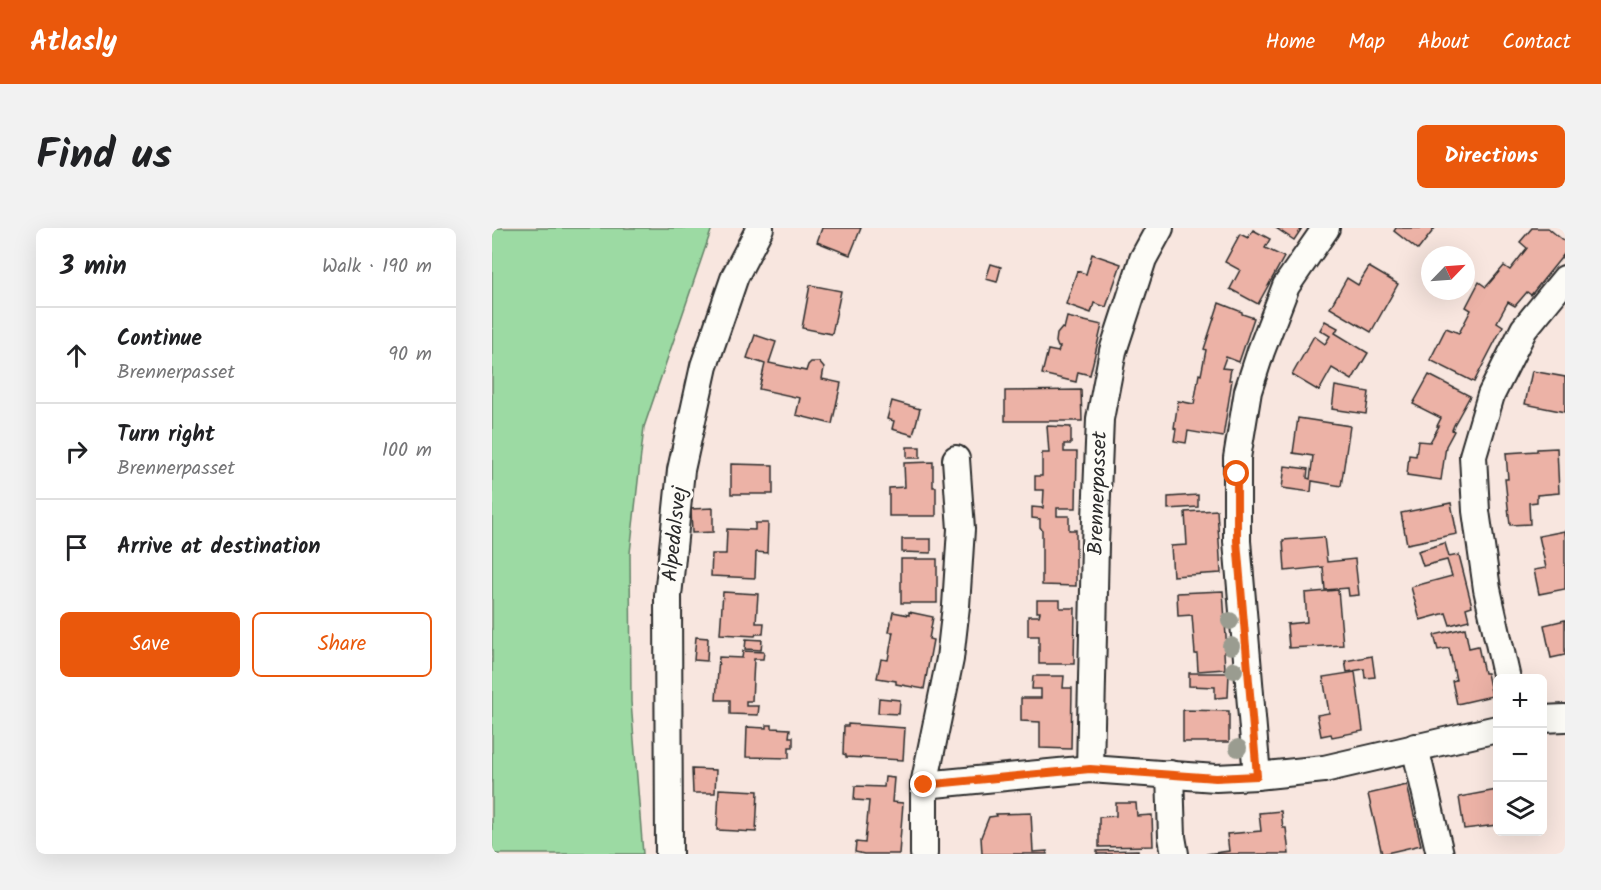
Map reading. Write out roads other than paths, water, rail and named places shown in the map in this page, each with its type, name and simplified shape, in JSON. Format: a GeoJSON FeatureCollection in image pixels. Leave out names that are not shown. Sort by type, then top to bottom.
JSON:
{"type":"FeatureCollection","features":[{"type":"Feature","properties":{"kind":"street","name":"Alpedalsvej"},"geometry":{"type":"LineString","coordinates":[[669,854],[668,596],[681,470],[704,366],[735,276],[760,228]]}},
{"type":"Feature","properties":{"kind":"street","name":"Brennerpasset"},"geometry":{"type":"LineString","coordinates":[[1090,769],[1100,419],[1113,351],[1143,259],[1160,228]]}},
{"type":"Feature","properties":{"kind":"street"},"geometry":{"type":"LineString","coordinates":[[1257,776],[1237,541],[1237,458],[1248,391],[1260,351],[1286,286],[1326,228]]}},
{"type":"Feature","properties":{"kind":"street"},"geometry":{"type":"LineString","coordinates":[[1506,674],[1487,589],[1476,511],[1473,456],[1491,395],[1524,329],[1565,279]]}},
{"type":"Feature","properties":{"kind":"street"},"geometry":{"type":"LineString","coordinates":[[924,854],[924,785],[950,659],[956,606],[961,529],[956,459]]}},
{"type":"Feature","properties":{"kind":"street"},"geometry":{"type":"LineString","coordinates":[[1547,719],[1565,718]]}},
{"type":"Feature","properties":{"kind":"street"},"geometry":{"type":"LineString","coordinates":[[924,785],[1090,769],[1216,778],[1257,776],[1324,769],[1493,730]]}},
{"type":"Feature","properties":{"kind":"street"},"geometry":{"type":"LineString","coordinates":[[1415,747],[1440,854]]}},
{"type":"Feature","properties":{"kind":"street"},"geometry":{"type":"LineString","coordinates":[[1170,774],[1172,837],[1175,854]]}}]}
